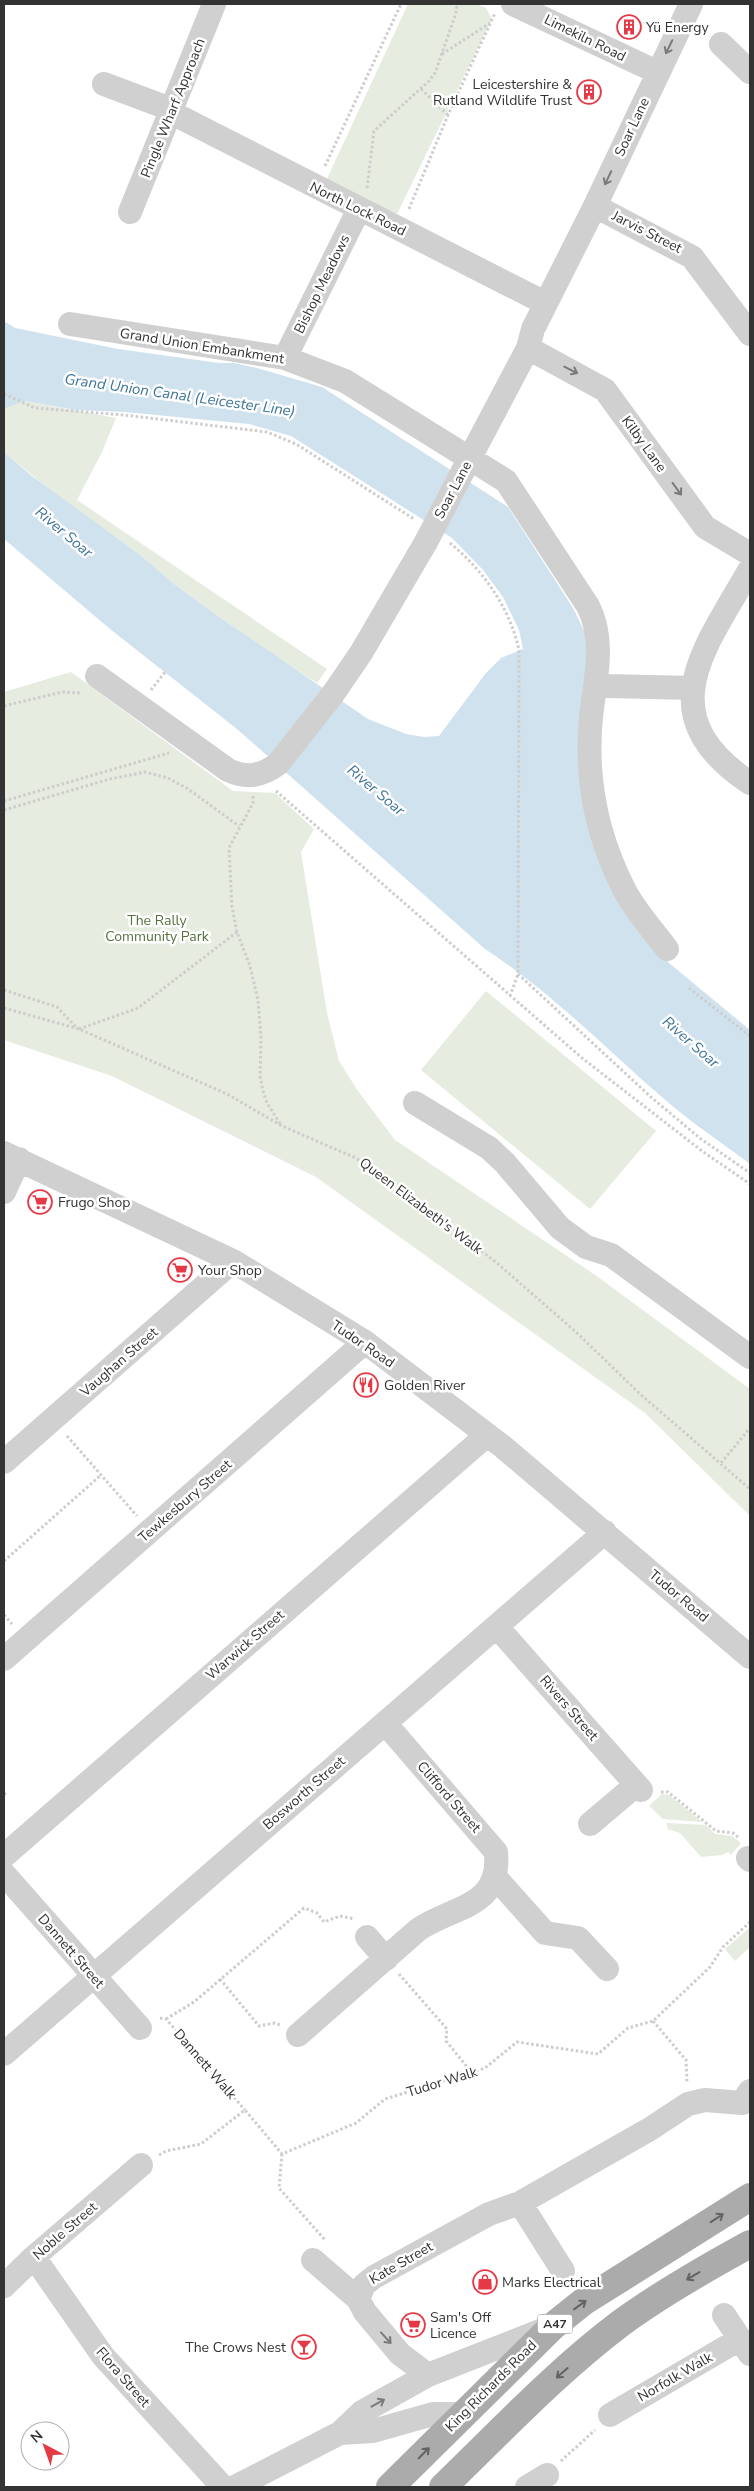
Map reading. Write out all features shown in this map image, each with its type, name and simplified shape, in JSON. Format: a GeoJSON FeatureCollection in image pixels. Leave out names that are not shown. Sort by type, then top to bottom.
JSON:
{"type":"FeatureCollection","features":[{"type":"Feature","properties":{"kind":"main road","name":"King Richards Road"},"geometry":{"type":"LineString","coordinates":[[390,2487],[553,2326],[583,2302],[750,2197]]}},
{"type":"Feature","properties":{"kind":"main road"},"geometry":{"type":"LineString","coordinates":[[443,2487],[514,2415],[621,2323],[692,2276],[750,2244]]}},
{"type":"Feature","properties":{"kind":"main road"},"geometry":{"type":"LineString","coordinates":[[463,2414],[514,2415]]}},
{"type":"Feature","properties":{"kind":"street","name":"Pingle Wharf Approach"},"geometry":{"type":"LineString","coordinates":[[130,212],[173,111],[214,4]]}},
{"type":"Feature","properties":{"kind":"street","name":"Soar Lane"},"geometry":{"type":"LineString","coordinates":[[89,684],[240,776],[266,773],[274,775],[333,694],[385,615],[431,535],[528,348],[533,329],[545,303],[595,206],[657,72],[691,4]]}},
{"type":"Feature","properties":{"kind":"street","name":"Limekiln Road"},"geometry":{"type":"LineString","coordinates":[[505,7],[657,72]]}},
{"type":"Feature","properties":{"kind":"street"},"geometry":{"type":"LineString","coordinates":[[721,44],[750,72]]}},
{"type":"Feature","properties":{"kind":"street","name":"North Lock Road"},"geometry":{"type":"LineString","coordinates":[[104,84],[173,111],[316,188],[545,303]]}},
{"type":"Feature","properties":{"kind":"street","name":"Jarvis Street"},"geometry":{"type":"LineString","coordinates":[[595,206],[692,257],[750,334]]}},
{"type":"Feature","properties":{"kind":"street","name":"Bishop Meadows"},"geometry":{"type":"LineString","coordinates":[[285,358],[359,209]]}},
{"type":"Feature","properties":{"kind":"street","name":"Grand Union Embankment"},"geometry":{"type":"LineString","coordinates":[[70,324],[285,358],[345,380],[467,464],[506,481],[593,616],[598,640],[597,686],[591,718],[594,810],[603,840],[625,891],[667,949]]}},
{"type":"Feature","properties":{"kind":"street","name":"Kilby Lane"},"geometry":{"type":"LineString","coordinates":[[528,348],[605,390],[705,527],[750,554]]}},
{"type":"Feature","properties":{"kind":"street"},"geometry":{"type":"LineString","coordinates":[[750,569],[702,653],[695,673],[693,688],[693,704],[703,738],[727,767],[750,783]]}},
{"type":"Feature","properties":{"kind":"street"},"geometry":{"type":"LineString","coordinates":[[606,686],[693,688]]}},
{"type":"Feature","properties":{"kind":"street"},"geometry":{"type":"LineString","coordinates":[[415,1103],[489,1148],[506,1163],[560,1228],[586,1247],[611,1255],[750,1357]]}},
{"type":"Feature","properties":{"kind":"street"},"geometry":{"type":"LineString","coordinates":[[4,1192],[11,1156]]}},
{"type":"Feature","properties":{"kind":"street","name":"Tudor Road"},"geometry":{"type":"LineString","coordinates":[[11,1156],[233,1260],[365,1342],[487,1434],[750,1656]]}},
{"type":"Feature","properties":{"kind":"street","name":"Vaughan Street"},"geometry":{"type":"LineString","coordinates":[[4,1462],[233,1260]]}},
{"type":"Feature","properties":{"kind":"street","name":"Tewkesbury Street"},"geometry":{"type":"LineString","coordinates":[[4,1659],[365,1342]]}},
{"type":"Feature","properties":{"kind":"street","name":"Warwick Street"},"geometry":{"type":"LineString","coordinates":[[4,1856],[487,1434]]}},
{"type":"Feature","properties":{"kind":"street","name":"Bosworth Street"},"geometry":{"type":"LineString","coordinates":[[4,2054],[604,1532]]}},
{"type":"Feature","properties":{"kind":"street","name":"Rivers Street"},"geometry":{"type":"LineString","coordinates":[[497,1627],[639,1788]]}},
{"type":"Feature","properties":{"kind":"street","name":"Clifford Street"},"geometry":{"type":"LineString","coordinates":[[385,1723],[496,1852],[495,1877]]}},
{"type":"Feature","properties":{"kind":"street"},"geometry":{"type":"LineString","coordinates":[[590,1824],[639,1788]]}},
{"type":"Feature","properties":{"kind":"street","name":"Dannett Street"},"geometry":{"type":"LineString","coordinates":[[4,1874],[140,2028]]}},
{"type":"Feature","properties":{"kind":"street"},"geometry":{"type":"LineString","coordinates":[[298,2036],[419,1929],[435,1918],[483,1896],[491,1888],[495,1877],[545,1933],[578,1938],[607,1969]]}},
{"type":"Feature","properties":{"kind":"street"},"geometry":{"type":"LineString","coordinates":[[363,1928],[386,1958]]}},
{"type":"Feature","properties":{"kind":"street","name":"Kate Street"},"geometry":{"type":"LineString","coordinates":[[428,2375],[400,2354],[382,2334],[358,2299],[364,2285],[374,2277],[489,2214],[520,2203],[650,2129],[688,2104],[705,2100],[748,2100]]}},
{"type":"Feature","properties":{"kind":"street","name":"Noble Street"},"geometry":{"type":"LineString","coordinates":[[4,2286],[34,2257],[135,2171]]}},
{"type":"Feature","properties":{"kind":"street"},"geometry":{"type":"LineString","coordinates":[[520,2203],[563,2271]]}},
{"type":"Feature","properties":{"kind":"street"},"geometry":{"type":"LineString","coordinates":[[322,2252],[358,2299]]}},
{"type":"Feature","properties":{"kind":"street","name":"Flora Street"},"geometry":{"type":"LineString","coordinates":[[34,2257],[103,2356],[181,2432],[223,2487]]}},
{"type":"Feature","properties":{"kind":"street"},"geometry":{"type":"LineString","coordinates":[[724,2315],[747,2349]]}},
{"type":"Feature","properties":{"kind":"street"},"geometry":{"type":"LineString","coordinates":[[235,2487],[340,2433],[362,2412],[428,2375],[553,2326]]}},
{"type":"Feature","properties":{"kind":"street","name":"Norfolk Walk"},"geometry":{"type":"LineString","coordinates":[[610,2415],[747,2349]]}},
{"type":"Feature","properties":{"kind":"street"},"geometry":{"type":"LineString","coordinates":[[340,2433],[373,2432],[434,2414],[463,2414]]}},
{"type":"Feature","properties":{"kind":"street"},"geometry":{"type":"LineString","coordinates":[[527,2487],[547,2475]]}},
{"type":"Feature","properties":{"kind":"path"},"geometry":{"type":"LineString","coordinates":[[316,188],[401,4]]}},
{"type":"Feature","properties":{"kind":"path"},"geometry":{"type":"LineString","coordinates":[[359,209],[366,196],[374,131],[421,89],[435,73],[455,16],[457,8],[454,4]]}},
{"type":"Feature","properties":{"kind":"path"},"geometry":{"type":"LineString","coordinates":[[442,54],[490,23],[505,7]]}},
{"type":"Feature","properties":{"kind":"path"},"geometry":{"type":"LineString","coordinates":[[401,230],[448,115],[490,23]]}},
{"type":"Feature","properties":{"kind":"path"},"geometry":{"type":"LineString","coordinates":[[421,89],[448,115]]}},
{"type":"Feature","properties":{"kind":"path"},"geometry":{"type":"LineString","coordinates":[[4,394],[40,409],[150,418],[267,432],[296,444],[431,535],[472,564],[491,586],[511,622],[519,650],[518,974],[510,996]]}},
{"type":"Feature","properties":{"kind":"path"},"geometry":{"type":"LineString","coordinates":[[150,692],[165,672]]}},
{"type":"Feature","properties":{"kind":"path"},"geometry":{"type":"LineString","coordinates":[[4,706],[89,684]]}},
{"type":"Feature","properties":{"kind":"path"},"geometry":{"type":"LineString","coordinates":[[4,801],[179,750]]}},
{"type":"Feature","properties":{"kind":"path"},"geometry":{"type":"LineString","coordinates":[[4,810],[110,779],[145,772],[168,778],[188,789],[240,826]]}},
{"type":"Feature","properties":{"kind":"path"},"geometry":{"type":"LineString","coordinates":[[274,775],[510,996],[634,1100],[702,1152],[750,1184]]}},
{"type":"Feature","properties":{"kind":"path"},"geometry":{"type":"LineString","coordinates":[[253,789],[253,804],[229,848],[232,907],[237,932],[250,966],[258,1000],[262,1038],[260,1076],[263,1090],[267,1103],[282,1126]]}},
{"type":"Feature","properties":{"kind":"path"},"geometry":{"type":"LineString","coordinates":[[4,990],[57,1007],[79,1029],[138,1008],[237,932]]}},
{"type":"Feature","properties":{"kind":"path"},"geometry":{"type":"LineString","coordinates":[[518,974],[680,1122],[750,1173]]}},
{"type":"Feature","properties":{"kind":"path"},"geometry":{"type":"LineString","coordinates":[[689,988],[750,1036]]}},
{"type":"Feature","properties":{"kind":"path","name":"Queen Elizabeth's Walk"},"geometry":{"type":"LineString","coordinates":[[4,1008],[79,1029],[227,1094],[282,1126],[356,1158],[429,1210],[498,1264],[576,1332],[640,1394],[750,1489]]}},
{"type":"Feature","properties":{"kind":"path"},"geometry":{"type":"LineString","coordinates":[[721,1463],[750,1428]]}},
{"type":"Feature","properties":{"kind":"path"},"geometry":{"type":"LineString","coordinates":[[62,1430],[141,1521]]}},
{"type":"Feature","properties":{"kind":"path"},"geometry":{"type":"LineString","coordinates":[[4,1561],[101,1475]]}},
{"type":"Feature","properties":{"kind":"path"},"geometry":{"type":"LineString","coordinates":[[639,1788],[668,1792],[716,1831],[733,1833],[748,1845],[742,1853],[749,1859]]}},
{"type":"Feature","properties":{"kind":"path"},"geometry":{"type":"LineString","coordinates":[[166,2018],[194,2002],[304,1908],[317,1913],[324,1922],[340,1916],[363,1928]]}},
{"type":"Feature","properties":{"kind":"path","name":"Tudor Walk"},"geometry":{"type":"LineString","coordinates":[[282,2154],[356,2123],[384,2099],[485,2068],[517,2042],[598,2054],[628,2028],[653,2021],[710,1967],[723,1947],[750,1922]]}},
{"type":"Feature","properties":{"kind":"path"},"geometry":{"type":"LineString","coordinates":[[386,1958],[447,2029],[446,2041],[472,2072]]}},
{"type":"Feature","properties":{"kind":"path"},"geometry":{"type":"LineString","coordinates":[[220,1979],[259,2026],[274,2023],[298,2036]]}},
{"type":"Feature","properties":{"kind":"path","name":"Dannett Walk"},"geometry":{"type":"LineString","coordinates":[[140,2028],[152,2018],[166,2018],[244,2110]]}},
{"type":"Feature","properties":{"kind":"path"},"geometry":{"type":"LineString","coordinates":[[653,2021],[686,2060],[688,2104]]}},
{"type":"Feature","properties":{"kind":"path"},"geometry":{"type":"LineString","coordinates":[[135,2171],[166,2151],[201,2144],[244,2110],[282,2154],[279,2188],[317,2233],[322,2252]]}},
{"type":"Feature","properties":{"kind":"path"},"geometry":{"type":"LineString","coordinates":[[547,2475],[610,2415]]}},
{"type":"Feature","properties":{"kind":"green space"},"geometry":{"type":"Polygon","coordinates":[[[408,4],[477,4],[486,8],[492,19],[397,214],[326,181],[408,4]]]}},
{"type":"Feature","properties":{"kind":"green space"},"geometry":{"type":"Polygon","coordinates":[[[25,401],[116,418],[102,452],[77,500],[327,669],[317,683],[263,648],[174,584],[139,554],[49,489],[4,452],[4,409],[25,401]]]}},
{"type":"Feature","properties":{"kind":"green space","name":"The Rally Community Park"},"geometry":{"type":"Polygon","coordinates":[[[71,672],[233,791],[275,793],[314,829],[301,852],[327,1013],[339,1061],[358,1091],[395,1140],[598,1277],[750,1389],[750,1516],[645,1413],[316,1177],[112,1076],[4,1040],[4,692],[71,672]]]}},
{"type":"Feature","properties":{"kind":"green space"},"geometry":{"type":"Polygon","coordinates":[[[486,991],[656,1131],[590,1209],[421,1070],[486,991]]]}},
{"type":"Feature","properties":{"kind":"green space"},"geometry":{"type":"Polygon","coordinates":[[[662,1794],[669,1795],[702,1822],[663,1819],[649,1806],[662,1794]]]}},
{"type":"Feature","properties":{"kind":"green space"},"geometry":{"type":"Polygon","coordinates":[[[666,1823],[706,1825],[715,1834],[732,1836],[741,1843],[731,1855],[728,1852],[722,1855],[701,1857],[680,1833],[668,1829],[666,1823]]]}},
{"type":"Feature","properties":{"kind":"green space"},"geometry":{"type":"Polygon","coordinates":[[[750,1927],[750,1947],[735,1961],[725,1949],[750,1927]]]}},
{"type":"Feature","properties":{"kind":"water"},"geometry":{"type":"Polygon","coordinates":[[[4,321],[15,328],[118,349],[219,363],[234,363],[322,387],[508,507],[573,608],[587,637],[586,669],[617,894],[669,963],[750,1030],[750,1164],[673,1107],[554,1001],[509,965],[485,949],[237,729],[110,629],[4,539],[4,452],[32,476],[139,554],[174,584],[228,623],[368,719],[406,734],[424,737],[439,736],[486,673],[501,658],[523,649],[519,630],[503,597],[483,570],[452,538],[291,436],[249,424],[125,412],[76,410],[25,401],[4,409],[4,321]]]}},
{"type":"Feature","properties":{"kind":"place","name":"Yü Energy"},"geometry":{"type":"Point","coordinates":[629,27]}},
{"type":"Feature","properties":{"kind":"place","name":"Leicestershire & Rutland Wildlife Trust"},"geometry":{"type":"Point","coordinates":[589,92]}},
{"type":"Feature","properties":{"kind":"place","name":"Frugo Shop"},"geometry":{"type":"Point","coordinates":[40,1202]}},
{"type":"Feature","properties":{"kind":"place","name":"Your Shop"},"geometry":{"type":"Point","coordinates":[180,1270]}},
{"type":"Feature","properties":{"kind":"place","name":"Golden River"},"geometry":{"type":"Point","coordinates":[366,1385]}},
{"type":"Feature","properties":{"kind":"place","name":"Marks Electrical"},"geometry":{"type":"Point","coordinates":[485,2282]}},
{"type":"Feature","properties":{"kind":"place","name":"Sam's Off Licence"},"geometry":{"type":"Point","coordinates":[413,2325]}},
{"type":"Feature","properties":{"kind":"place","name":"The Crows Nest"},"geometry":{"type":"Point","coordinates":[304,2347]}},
{"type":"Feature","properties":{"kind":"water label","name":"Grand Union Canal (Leicester Line)"},"geometry":{"type":"Point","coordinates":[180,395]}},
{"type":"Feature","properties":{"kind":"water label","name":"River Soar"},"geometry":{"type":"Point","coordinates":[64,532]}},
{"type":"Feature","properties":{"kind":"water label","name":"River Soar"},"geometry":{"type":"Point","coordinates":[376,790]}},
{"type":"Feature","properties":{"kind":"water label","name":"River Soar"},"geometry":{"type":"Point","coordinates":[691,1042]}}]}
